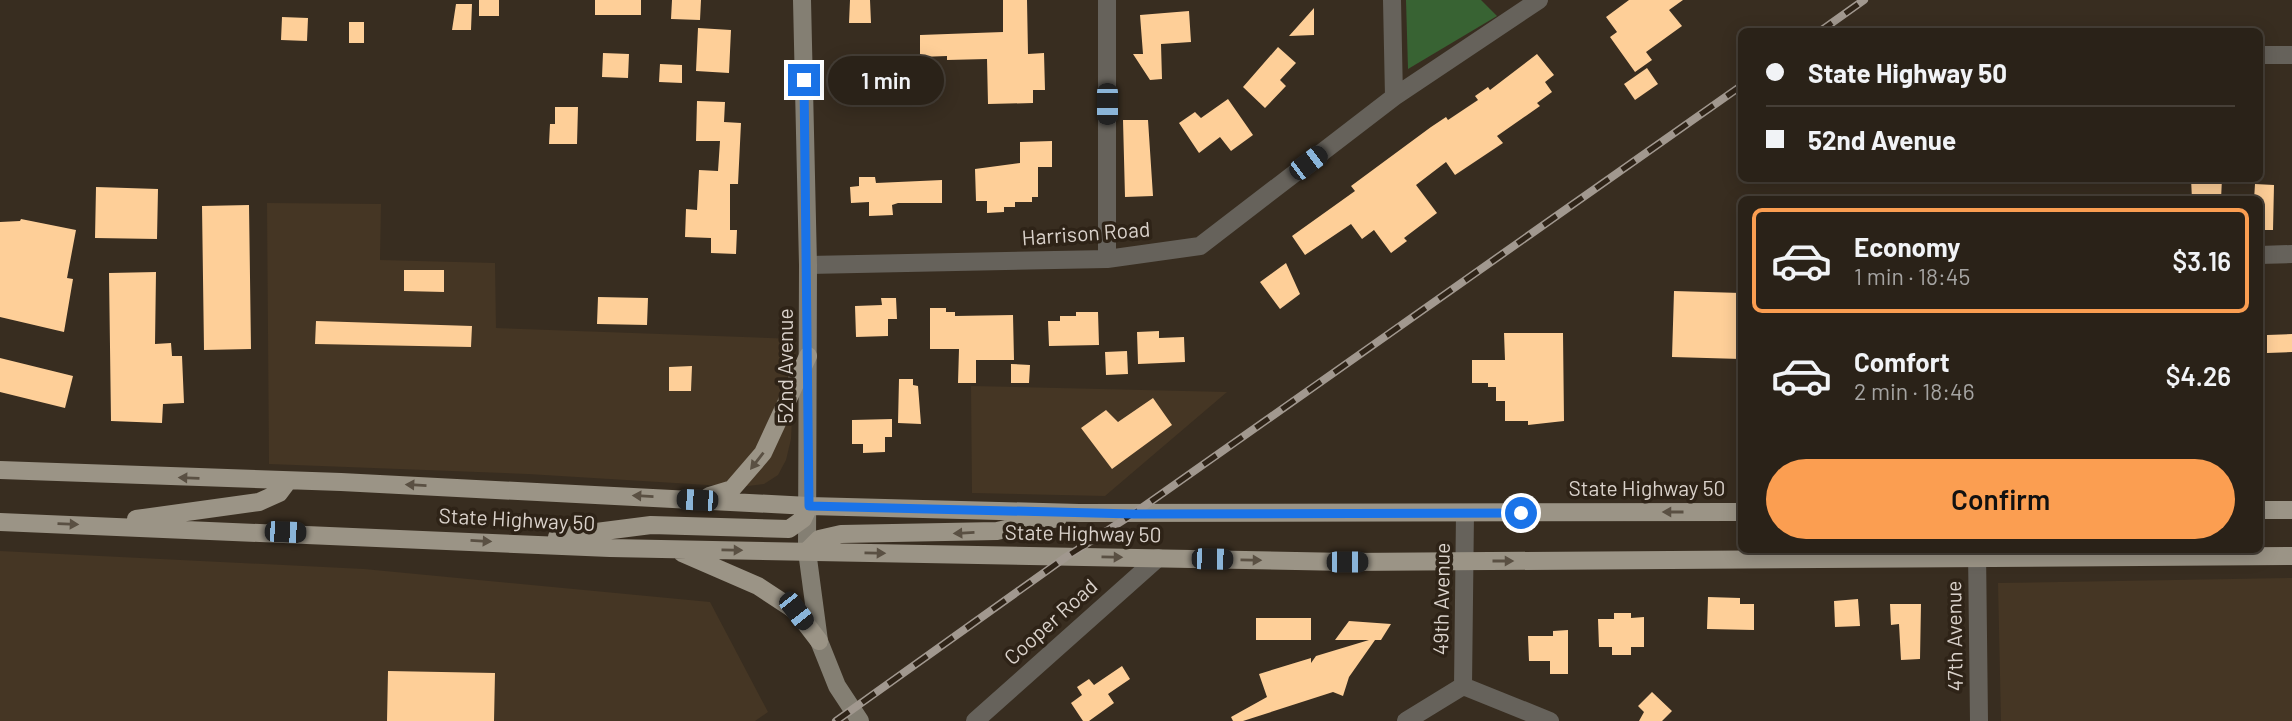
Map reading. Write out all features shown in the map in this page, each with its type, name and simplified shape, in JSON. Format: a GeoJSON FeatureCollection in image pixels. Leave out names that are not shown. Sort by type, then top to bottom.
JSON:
{"type":"FeatureCollection","features":[{"type":"Feature","properties":{"kind":"main road"},"geometry":{"type":"LineString","coordinates":[[697,500],[732,489],[763,453],[808,356]]}},
{"type":"Feature","properties":{"kind":"main road","name":"State Highway 50"},"geometry":{"type":"LineString","coordinates":[[0,470],[809,506],[1079,513],[1738,512]]}},
{"type":"Feature","properties":{"kind":"main road"},"geometry":{"type":"LineString","coordinates":[[98,525],[196,508],[259,502],[279,493],[288,481]]}},
{"type":"Feature","properties":{"kind":"main road"},"geometry":{"type":"LineString","coordinates":[[519,543],[651,525],[789,529],[803,519],[809,506]]}},
{"type":"Feature","properties":{"kind":"main road"},"geometry":{"type":"LineString","coordinates":[[2263,510],[2292,510]]}},
{"type":"Feature","properties":{"kind":"main road"},"geometry":{"type":"LineString","coordinates":[[807,551],[819,539],[841,534],[997,531],[1079,513]]}},
{"type":"Feature","properties":{"kind":"main road","name":"State Highway 50"},"geometry":{"type":"LineString","coordinates":[[0,522],[672,549],[1158,558],[1465,561],[1977,554],[2292,556]]}},
{"type":"Feature","properties":{"kind":"main road"},"geometry":{"type":"LineString","coordinates":[[672,549],[758,586],[796,611],[820,641]]}},
{"type":"Feature","properties":{"kind":"street","name":"52nd Avenue"},"geometry":{"type":"LineString","coordinates":[[802,0],[808,265],[807,551],[820,641],[837,686],[860,721]]}},
{"type":"Feature","properties":{"kind":"street"},"geometry":{"type":"LineString","coordinates":[[1107,0],[1107,259]]}},
{"type":"Feature","properties":{"kind":"street"},"geometry":{"type":"LineString","coordinates":[[1392,0],[1394,97]]}},
{"type":"Feature","properties":{"kind":"street","name":"Harrison Road"},"geometry":{"type":"LineString","coordinates":[[808,265],[1107,259],[1200,246],[1394,97],[1539,0]]}},
{"type":"Feature","properties":{"kind":"street"},"geometry":{"type":"LineString","coordinates":[[2263,55],[2292,55]]}},
{"type":"Feature","properties":{"kind":"street"},"geometry":{"type":"LineString","coordinates":[[2263,255],[2292,254]]}},
{"type":"Feature","properties":{"kind":"street","name":"49th Avenue"},"geometry":{"type":"LineString","coordinates":[[1464,686],[1465,513]]}},
{"type":"Feature","properties":{"kind":"street","name":"47th Avenue"},"geometry":{"type":"LineString","coordinates":[[1977,554],[1979,721]]}},
{"type":"Feature","properties":{"kind":"street","name":"Cooper Road"},"geometry":{"type":"LineString","coordinates":[[975,721],[1158,558]]}},
{"type":"Feature","properties":{"kind":"street"},"geometry":{"type":"LineString","coordinates":[[1406,721],[1464,686],[1550,721]]}},
{"type":"Feature","properties":{"kind":"shaded area"},"geometry":{"type":"Polygon","coordinates":[[[267,203],[381,204],[380,260],[495,263],[496,328],[796,339],[791,439],[786,460],[778,475],[764,484],[740,487],[528,474],[269,464],[267,203]]]}},
{"type":"Feature","properties":{"kind":"shaded area"},"geometry":{"type":"Polygon","coordinates":[[[971,386],[1227,392],[1105,496],[972,493],[971,386]]]}},
{"type":"Feature","properties":{"kind":"shaded area"},"geometry":{"type":"Polygon","coordinates":[[[0,551],[364,569],[710,602],[768,712],[755,721],[0,721],[0,551]]]}},
{"type":"Feature","properties":{"kind":"shaded area"},"geometry":{"type":"Polygon","coordinates":[[[2292,578],[2292,721],[2001,721],[1998,583],[2292,578]]]}},
{"type":"Feature","properties":{"kind":"green space"},"geometry":{"type":"Polygon","coordinates":[[[1406,0],[1481,0],[1497,16],[1408,69],[1406,0]]]}},
{"type":"Feature","properties":{"kind":"building"},"geometry":{"type":"Polygon","coordinates":[[[479,0],[499,0],[499,16],[479,16],[479,0]]]}},
{"type":"Feature","properties":{"kind":"building"},"geometry":{"type":"Polygon","coordinates":[[[595,0],[641,0],[641,15],[595,15],[595,0]]]}},
{"type":"Feature","properties":{"kind":"building"},"geometry":{"type":"Polygon","coordinates":[[[672,0],[701,0],[700,20],[671,19],[672,0]]]}},
{"type":"Feature","properties":{"kind":"building"},"geometry":{"type":"Polygon","coordinates":[[[850,0],[870,0],[871,23],[849,23],[850,0]]]}},
{"type":"Feature","properties":{"kind":"building"},"geometry":{"type":"Polygon","coordinates":[[[1003,0],[1027,0],[1028,54],[1044,53],[1045,90],[1033,90],[1033,103],[988,104],[987,59],[947,60],[947,56],[920,57],[920,35],[1003,32],[1003,0]]]}},
{"type":"Feature","properties":{"kind":"building"},"geometry":{"type":"Polygon","coordinates":[[[1629,0],[1683,0],[1669,10],[1682,26],[1646,52],[1652,60],[1635,72],[1610,37],[1617,32],[1606,17],[1629,0]]]}},
{"type":"Feature","properties":{"kind":"building"},"geometry":{"type":"Polygon","coordinates":[[[456,4],[472,4],[471,30],[452,30],[456,4]]]}},
{"type":"Feature","properties":{"kind":"building"},"geometry":{"type":"Polygon","coordinates":[[[1314,8],[1314,35],[1289,36],[1314,8]]]}},
{"type":"Feature","properties":{"kind":"building"},"geometry":{"type":"Polygon","coordinates":[[[1189,11],[1191,42],[1161,44],[1162,79],[1150,80],[1133,54],[1143,54],[1140,15],[1189,11]]]}},
{"type":"Feature","properties":{"kind":"building"},"geometry":{"type":"Polygon","coordinates":[[[282,17],[308,18],[307,41],[281,40],[282,17]]]}},
{"type":"Feature","properties":{"kind":"building"},"geometry":{"type":"Polygon","coordinates":[[[349,22],[364,22],[364,43],[349,43],[349,22]]]}},
{"type":"Feature","properties":{"kind":"building"},"geometry":{"type":"Polygon","coordinates":[[[698,28],[731,30],[729,73],[696,71],[698,28]]]}},
{"type":"Feature","properties":{"kind":"building"},"geometry":{"type":"Polygon","coordinates":[[[1278,47],[1296,63],[1280,80],[1286,86],[1265,108],[1243,87],[1278,47]]]}},
{"type":"Feature","properties":{"kind":"building"},"geometry":{"type":"Polygon","coordinates":[[[603,53],[629,54],[628,78],[602,77],[603,53]]]}},
{"type":"Feature","properties":{"kind":"building"},"geometry":{"type":"Polygon","coordinates":[[[1537,54],[1554,75],[1545,82],[1552,92],[1537,103],[1540,106],[1497,136],[1503,143],[1455,175],[1446,162],[1416,185],[1437,213],[1404,238],[1407,241],[1391,253],[1374,230],[1362,239],[1351,224],[1305,255],[1292,236],[1355,191],[1351,186],[1431,127],[1446,117],[1448,120],[1478,100],[1475,96],[1488,87],[1490,90],[1537,54]]]}},
{"type":"Feature","properties":{"kind":"building"},"geometry":{"type":"Polygon","coordinates":[[[660,64],[682,65],[682,83],[659,82],[660,64]]]}},
{"type":"Feature","properties":{"kind":"building"},"geometry":{"type":"Polygon","coordinates":[[[1647,68],[1658,84],[1635,100],[1624,84],[1647,68]]]}},
{"type":"Feature","properties":{"kind":"building"},"geometry":{"type":"Polygon","coordinates":[[[867,71],[897,71],[896,106],[867,105],[867,71]]]}},
{"type":"Feature","properties":{"kind":"building"},"geometry":{"type":"Polygon","coordinates":[[[1228,99],[1253,135],[1231,151],[1220,137],[1199,153],[1179,123],[1195,112],[1201,118],[1228,99]]]}},
{"type":"Feature","properties":{"kind":"building"},"geometry":{"type":"Polygon","coordinates":[[[697,101],[725,102],[724,122],[741,123],[738,184],[730,184],[730,230],[737,230],[736,254],[711,253],[711,238],[685,237],[686,209],[697,210],[699,170],[718,171],[720,141],[696,141],[697,101]]]}},
{"type":"Feature","properties":{"kind":"building"},"geometry":{"type":"Polygon","coordinates":[[[555,107],[578,107],[577,144],[549,144],[550,124],[555,124],[555,107]]]}},
{"type":"Feature","properties":{"kind":"building"},"geometry":{"type":"Polygon","coordinates":[[[1123,120],[1148,120],[1153,196],[1125,197],[1123,120]]]}},
{"type":"Feature","properties":{"kind":"building"},"geometry":{"type":"Polygon","coordinates":[[[1052,141],[1052,167],[1038,167],[1038,197],[1032,197],[1032,202],[1015,202],[1015,207],[1004,207],[1004,212],[987,213],[987,201],[976,201],[975,169],[1020,163],[1020,142],[1052,141]]]}},
{"type":"Feature","properties":{"kind":"building"},"geometry":{"type":"Polygon","coordinates":[[[859,177],[875,177],[876,183],[942,180],[942,203],[898,203],[892,205],[893,215],[869,216],[869,202],[851,203],[850,187],[859,186],[859,177]]]}},
{"type":"Feature","properties":{"kind":"building"},"geometry":{"type":"Polygon","coordinates":[[[2191,182],[2222,182],[2221,196],[2192,196],[2191,182]]]}},
{"type":"Feature","properties":{"kind":"building"},"geometry":{"type":"Polygon","coordinates":[[[2255,184],[2274,185],[2273,230],[2263,230],[2263,196],[2254,196],[2255,184]]]}},
{"type":"Feature","properties":{"kind":"building"},"geometry":{"type":"Polygon","coordinates":[[[96,187],[158,189],[157,239],[95,238],[96,187]]]}},
{"type":"Feature","properties":{"kind":"building"},"geometry":{"type":"Polygon","coordinates":[[[249,205],[251,349],[204,350],[202,206],[249,205]]]}},
{"type":"Feature","properties":{"kind":"building"},"geometry":{"type":"Polygon","coordinates":[[[21,219],[76,230],[67,278],[73,279],[64,332],[0,317],[0,222],[21,219]]]}},
{"type":"Feature","properties":{"kind":"building"},"geometry":{"type":"Polygon","coordinates":[[[1286,263],[1300,294],[1280,309],[1260,282],[1286,263]]]}},
{"type":"Feature","properties":{"kind":"building"},"geometry":{"type":"Polygon","coordinates":[[[404,270],[444,270],[444,292],[404,291],[404,270]]]}},
{"type":"Feature","properties":{"kind":"building"},"geometry":{"type":"Polygon","coordinates":[[[156,272],[155,344],[171,343],[172,356],[182,356],[184,403],[163,404],[162,423],[111,421],[109,273],[156,272]]]}},
{"type":"Feature","properties":{"kind":"building"},"geometry":{"type":"Polygon","coordinates":[[[1674,291],[1738,293],[1738,359],[1672,357],[1674,291]]]}},
{"type":"Feature","properties":{"kind":"building"},"geometry":{"type":"Polygon","coordinates":[[[598,297],[648,298],[647,325],[597,324],[598,297]]]}},
{"type":"Feature","properties":{"kind":"building"},"geometry":{"type":"Polygon","coordinates":[[[881,298],[896,298],[897,319],[888,319],[888,336],[856,337],[855,306],[882,305],[881,298]]]}},
{"type":"Feature","properties":{"kind":"building"},"geometry":{"type":"Polygon","coordinates":[[[930,308],[946,308],[946,312],[955,312],[955,316],[1013,315],[1014,360],[976,360],[976,383],[958,383],[959,349],[930,349],[930,308]]]}},
{"type":"Feature","properties":{"kind":"building"},"geometry":{"type":"Polygon","coordinates":[[[1076,312],[1098,312],[1099,345],[1049,346],[1048,321],[1060,321],[1060,316],[1076,316],[1076,312]]]}},
{"type":"Feature","properties":{"kind":"building"},"geometry":{"type":"Polygon","coordinates":[[[316,321],[472,326],[471,347],[315,344],[316,321]]]}},
{"type":"Feature","properties":{"kind":"building"},"geometry":{"type":"Polygon","coordinates":[[[1159,331],[1159,338],[1184,337],[1185,362],[1138,364],[1137,332],[1159,331]]]}},
{"type":"Feature","properties":{"kind":"building"},"geometry":{"type":"Polygon","coordinates":[[[1504,333],[1563,333],[1564,421],[1528,425],[1528,421],[1505,421],[1505,401],[1496,401],[1496,387],[1488,387],[1488,383],[1472,383],[1472,360],[1505,360],[1504,333]]]}},
{"type":"Feature","properties":{"kind":"building"},"geometry":{"type":"Polygon","coordinates":[[[2292,334],[2292,352],[2267,353],[2267,335],[2292,334]]]}},
{"type":"Feature","properties":{"kind":"building"},"geometry":{"type":"Polygon","coordinates":[[[1127,351],[1128,374],[1106,375],[1105,352],[1127,351]]]}},
{"type":"Feature","properties":{"kind":"building"},"geometry":{"type":"Polygon","coordinates":[[[0,358],[73,376],[65,408],[0,392],[0,358]]]}},
{"type":"Feature","properties":{"kind":"building"},"geometry":{"type":"Polygon","coordinates":[[[1011,364],[1030,365],[1029,383],[1011,383],[1011,364]]]}},
{"type":"Feature","properties":{"kind":"building"},"geometry":{"type":"Polygon","coordinates":[[[692,366],[691,391],[669,391],[669,367],[692,366]]]}},
{"type":"Feature","properties":{"kind":"building"},"geometry":{"type":"Polygon","coordinates":[[[899,379],[913,379],[913,385],[918,386],[921,424],[898,423],[899,379]]]}},
{"type":"Feature","properties":{"kind":"building"},"geometry":{"type":"Polygon","coordinates":[[[1153,398],[1172,425],[1112,469],[1081,428],[1106,410],[1118,422],[1153,398]]]}},
{"type":"Feature","properties":{"kind":"building"},"geometry":{"type":"Polygon","coordinates":[[[892,419],[892,437],[885,437],[885,452],[863,453],[863,444],[852,444],[852,420],[892,419]]]}},
{"type":"Feature","properties":{"kind":"building"},"geometry":{"type":"Polygon","coordinates":[[[1708,597],[1740,598],[1740,604],[1754,604],[1754,630],[1707,629],[1708,597]]]}},
{"type":"Feature","properties":{"kind":"building"},"geometry":{"type":"Polygon","coordinates":[[[1858,599],[1860,626],[1835,627],[1834,601],[1858,599]]]}},
{"type":"Feature","properties":{"kind":"building"},"geometry":{"type":"Polygon","coordinates":[[[1890,604],[1921,604],[1920,659],[1901,660],[1899,624],[1891,625],[1890,604]]]}},
{"type":"Feature","properties":{"kind":"building"},"geometry":{"type":"Polygon","coordinates":[[[1614,613],[1631,613],[1631,618],[1644,617],[1644,647],[1631,647],[1631,655],[1612,655],[1612,647],[1599,647],[1598,619],[1614,619],[1614,613]]]}},
{"type":"Feature","properties":{"kind":"building"},"geometry":{"type":"Polygon","coordinates":[[[1256,618],[1311,618],[1311,640],[1256,640],[1256,618]]]}},
{"type":"Feature","properties":{"kind":"building"},"geometry":{"type":"Polygon","coordinates":[[[1349,621],[1391,624],[1381,640],[1375,640],[1349,677],[1343,696],[1333,692],[1243,721],[1233,721],[1231,717],[1267,697],[1259,674],[1311,658],[1311,663],[1316,656],[1369,640],[1335,640],[1349,621]]]}},
{"type":"Feature","properties":{"kind":"building"},"geometry":{"type":"Polygon","coordinates":[[[1568,630],[1568,674],[1550,674],[1550,661],[1529,661],[1528,636],[1553,636],[1553,631],[1568,630]]]}},
{"type":"Feature","properties":{"kind":"building"},"geometry":{"type":"Polygon","coordinates":[[[1122,666],[1130,679],[1108,694],[1114,703],[1089,721],[1083,721],[1071,703],[1082,695],[1077,687],[1089,679],[1094,685],[1122,666]]]}},
{"type":"Feature","properties":{"kind":"building"},"geometry":{"type":"Polygon","coordinates":[[[388,671],[495,673],[494,721],[387,721],[388,671]]]}},
{"type":"Feature","properties":{"kind":"building"},"geometry":{"type":"Polygon","coordinates":[[[1652,692],[1672,711],[1662,721],[1639,721],[1644,712],[1638,706],[1652,692]]]}},
{"type":"Feature","properties":{"kind":"railway"},"geometry":{"type":"LineString","coordinates":[[1825,28],[1864,0]]}},
{"type":"Feature","properties":{"kind":"railway"},"geometry":{"type":"LineString","coordinates":[[836,721],[1066,557],[1133,514],[1738,88]]}},
{"type":"Feature","properties":{"kind":"route"},"geometry":{"type":"LineString","coordinates":[[804,80],[809,506],[1133,514],[1521,513]]}}]}
